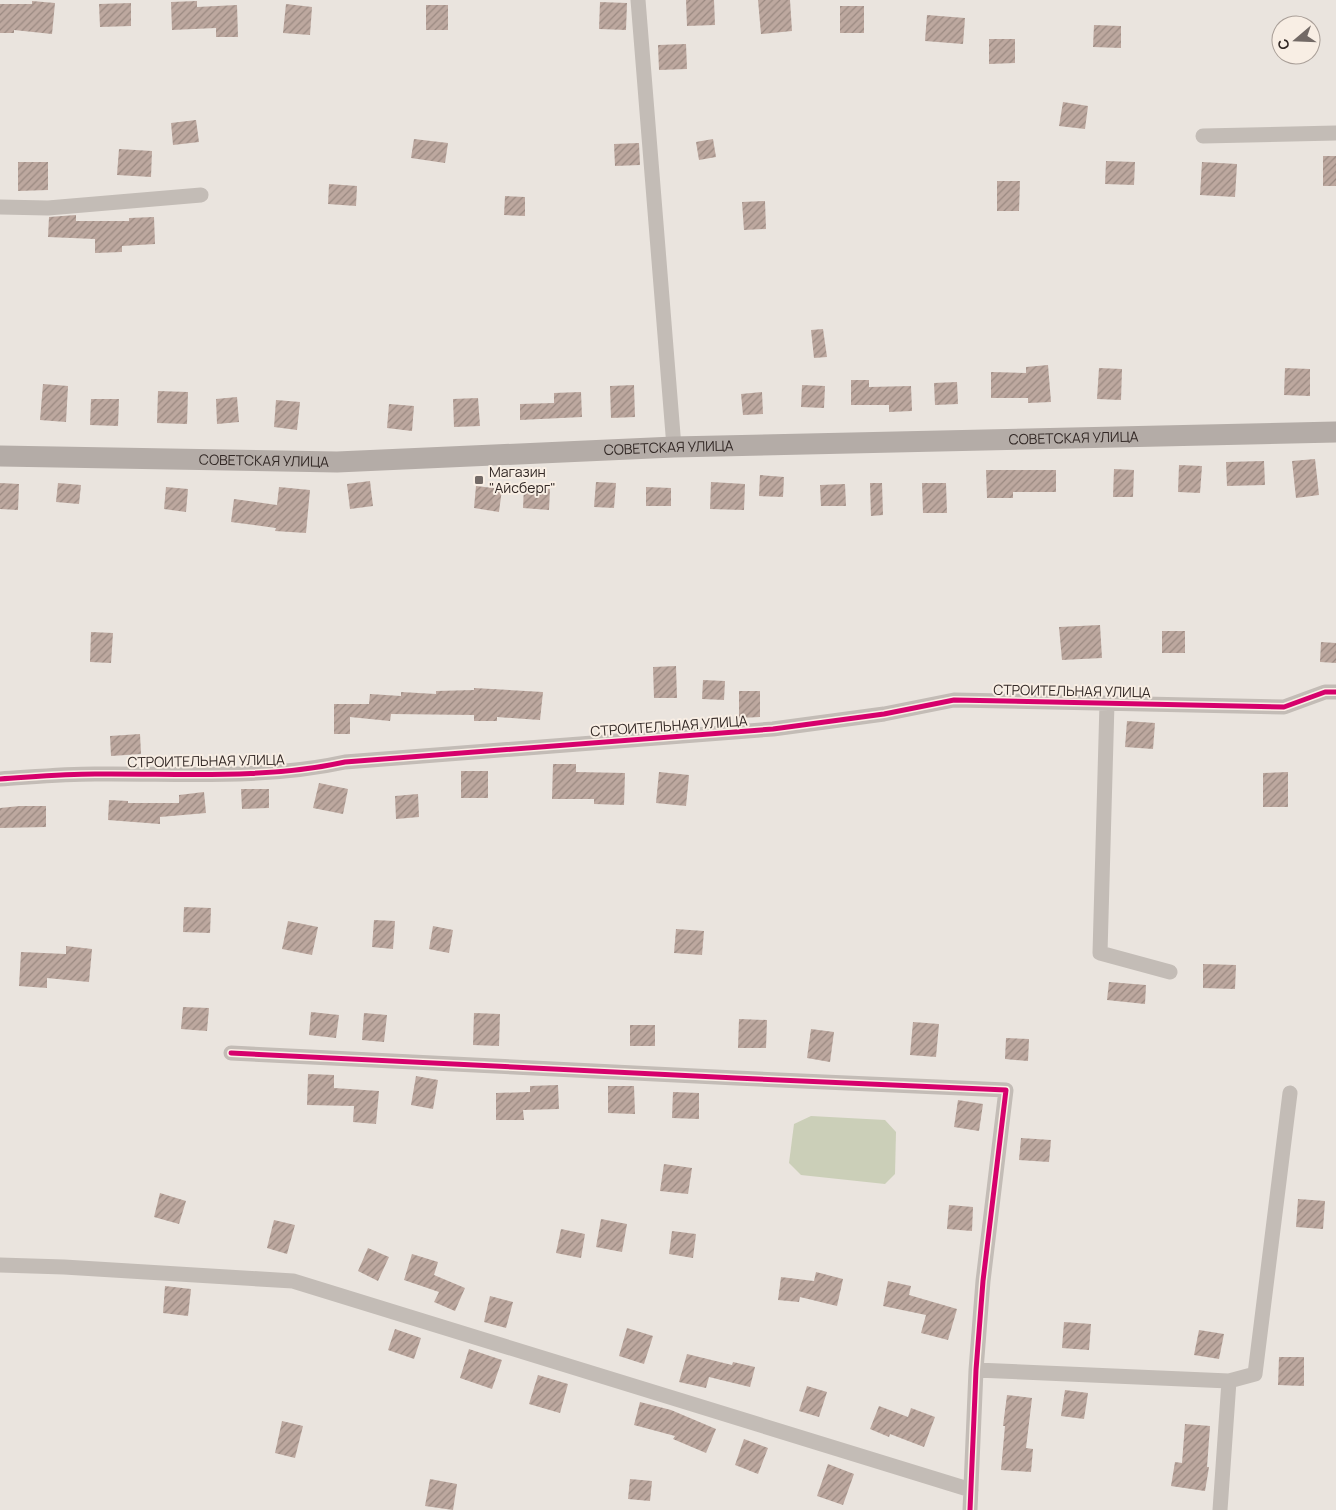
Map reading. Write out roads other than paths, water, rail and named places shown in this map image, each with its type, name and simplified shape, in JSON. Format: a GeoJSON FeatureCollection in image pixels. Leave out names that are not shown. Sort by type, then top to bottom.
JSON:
{"type":"FeatureCollection","features":[{"type":"Feature","properties":{"kind":"main road","name":"СОВЕТСКАЯ УЛИЦА"},"geometry":{"type":"LineString","coordinates":[[0,456],[337,462],[674,447],[1336,432]]}},
{"type":"Feature","properties":{"kind":"street"},"geometry":{"type":"LineString","coordinates":[[638,0],[674,447]]}},
{"type":"Feature","properties":{"kind":"street"},"geometry":{"type":"LineString","coordinates":[[1203,136],[1336,133]]}},
{"type":"Feature","properties":{"kind":"street"},"geometry":{"type":"LineString","coordinates":[[0,208],[48,208],[201,195]]}},
{"type":"Feature","properties":{"kind":"street","name":"СТРОИТЕЛЬНАЯ УЛИЦА"},"geometry":{"type":"LineString","coordinates":[[0,779],[94,774],[230,774],[318,768],[355,762],[773,729],[884,714],[954,700],[1284,708],[1325,692],[1336,692]]}},
{"type":"Feature","properties":{"kind":"street"},"geometry":{"type":"LineString","coordinates":[[1107,703],[1100,953],[1170,972]]}},
{"type":"Feature","properties":{"kind":"street"},"geometry":{"type":"LineString","coordinates":[[231,1053],[1006,1090],[982,1281],[970,1510]]}},
{"type":"Feature","properties":{"kind":"street"},"geometry":{"type":"LineString","coordinates":[[976,1370],[1229,1381],[1255,1374],[1290,1093]]}},
{"type":"Feature","properties":{"kind":"street"},"geometry":{"type":"LineString","coordinates":[[0,1265],[293,1280],[971,1490]]}},
{"type":"Feature","properties":{"kind":"street"},"geometry":{"type":"LineString","coordinates":[[1220,1510],[1229,1381]]}},
{"type":"Feature","properties":{"kind":"place","name":"Магазин \"Айсберг\""},"geometry":{"type":"Point","coordinates":[479,480]}}]}
